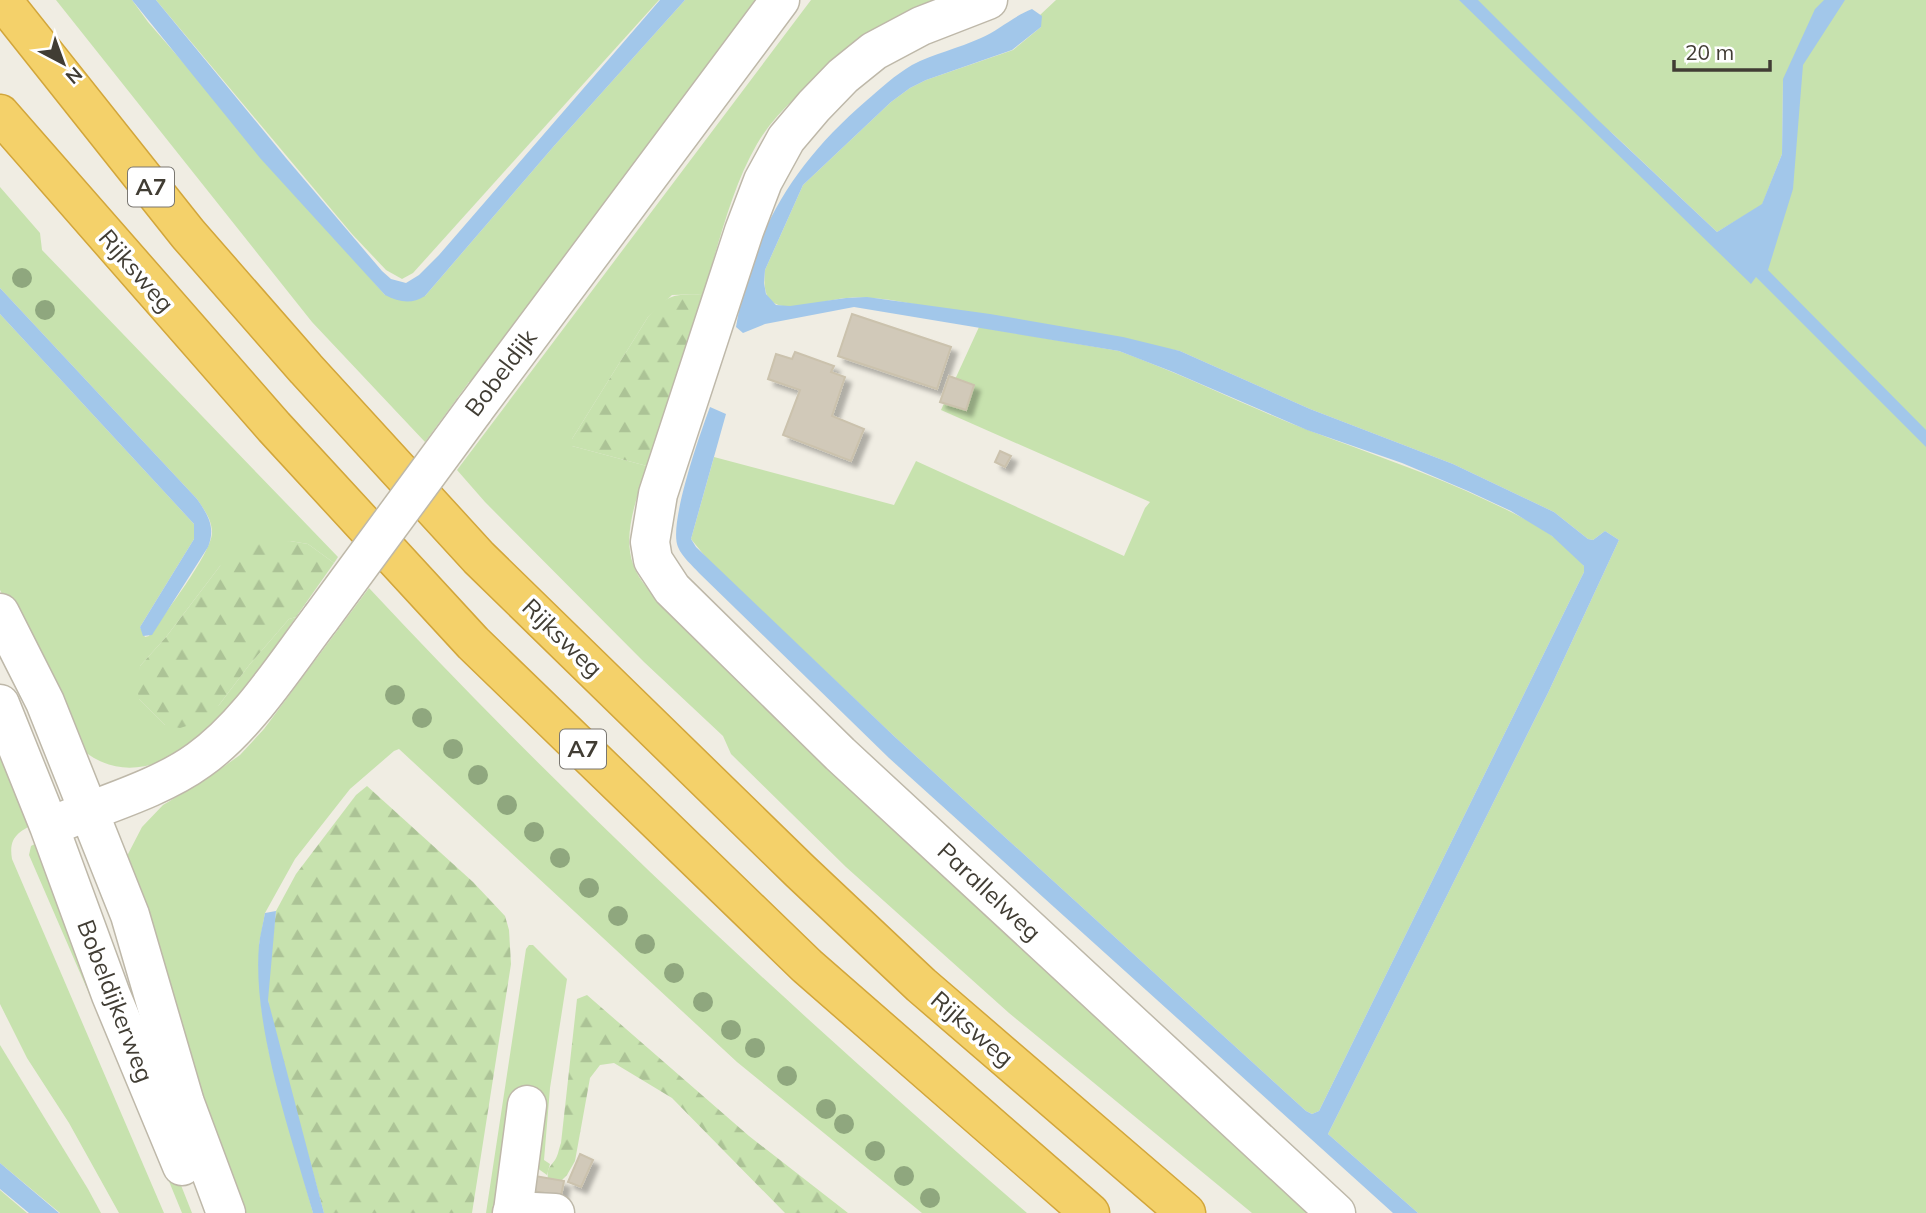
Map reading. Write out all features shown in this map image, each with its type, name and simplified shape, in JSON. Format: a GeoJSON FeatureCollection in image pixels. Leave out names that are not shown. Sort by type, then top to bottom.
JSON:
{"type":"FeatureCollection","features":[{"type":"Feature","properties":{"kind":"highway","name":"Rijksweg"},"geometry":{"type":"LineString","coordinates":[[2,0],[188,234],[306,369],[479,558],[921,985],[1186,1213]]}},
{"type":"Feature","properties":{"kind":"highway","name":"Rijksweg"},"geometry":{"type":"LineString","coordinates":[[0,114],[274,428],[473,643],[807,966],[1090,1213]]}},
{"type":"Feature","properties":{"kind":"street","name":"Bobeldijk"},"geometry":{"type":"LineString","coordinates":[[88,811],[173,776],[199,760],[245,716],[321,618],[780,0]]}},
{"type":"Feature","properties":{"kind":"street","name":"Parallelweg"},"geometry":{"type":"LineString","coordinates":[[988,0],[921,26],[874,51],[843,76],[786,139],[763,181],[744,231],[658,494],[650,542],[653,560],[672,589],[840,754],[1336,1213]]}},
{"type":"Feature","properties":{"kind":"street","name":"Bobeldijkerweg"},"geometry":{"type":"LineString","coordinates":[[0,613],[45,702],[130,915],[185,1103],[226,1213]]}},
{"type":"Feature","properties":{"kind":"street","name":"Bobeldijkerweg"},"geometry":{"type":"LineString","coordinates":[[0,704],[49,826],[111,995],[201,1213]]}},
{"type":"Feature","properties":{"kind":"street"},"geometry":{"type":"LineString","coordinates":[[49,826],[88,811]]}},
{"type":"Feature","properties":{"kind":"street"},"geometry":{"type":"LineString","coordinates":[[527,1105],[513,1212],[555,1213]]}},
{"type":"Feature","properties":{"kind":"green space"},"geometry":{"type":"Polygon","coordinates":[[[56,0],[132,0],[148,22],[385,295],[425,296],[685,0],[761,0],[475,384],[469,382],[425,442],[312,322],[56,0]]]}},
{"type":"Feature","properties":{"kind":"green space"},"geometry":{"type":"Polygon","coordinates":[[[156,0],[659,0],[413,273],[402,279],[386,270],[352,234],[156,0]]]}},
{"type":"Feature","properties":{"kind":"green space"},"geometry":{"type":"Polygon","coordinates":[[[811,0],[939,0],[839,63],[792,101],[772,122],[757,144],[740,179],[703,294],[672,295],[648,317],[572,439],[572,446],[647,466],[632,514],[630,552],[639,577],[667,609],[1323,1213],[1252,1213],[1009,1013],[846,867],[731,754],[723,736],[644,662],[485,502],[457,470],[811,0]]]}},
{"type":"Feature","properties":{"kind":"green space"},"geometry":{"type":"Polygon","coordinates":[[[1056,0],[1926,0],[1926,1213],[1418,1213],[1328,1134],[1548,693],[1619,540],[1605,531],[1593,540],[1588,539],[1554,512],[1453,464],[1310,409],[1180,351],[885,299],[847,298],[792,307],[772,302],[765,290],[765,270],[803,185],[891,102],[910,88],[1013,50],[1041,27],[1040,15],[1056,0]],[[1783,79],[1782,154],[1762,205],[1717,232],[1609,130],[1751,283],[1788,185],[1783,79]]]}},
{"type":"Feature","properties":{"kind":"green space"},"geometry":{"type":"Polygon","coordinates":[[[0,187],[40,233],[42,250],[338,557],[334,563],[308,544],[290,541],[220,566],[166,637],[140,666],[139,699],[165,725],[219,705],[289,619],[296,617],[228,713],[177,754],[139,767],[119,767],[99,761],[80,748],[0,590],[0,314],[194,524],[194,539],[140,627],[145,637],[149,636],[165,614],[204,555],[210,543],[211,523],[197,499],[0,288],[0,187]]]}},
{"type":"Feature","properties":{"kind":"green space"},"geometry":{"type":"Polygon","coordinates":[[[703,294],[647,466],[572,446],[572,439],[648,317],[667,299],[703,294]]]}},
{"type":"Feature","properties":{"kind":"green space"},"geometry":{"type":"Polygon","coordinates":[[[979,327],[1119,351],[1140,359],[1287,422],[1421,472],[1501,507],[1552,536],[1584,566],[1584,572],[1319,1111],[1312,1114],[895,737],[708,560],[691,539],[714,457],[894,505],[916,461],[1124,556],[1150,502],[941,410],[979,327]]]}},
{"type":"Feature","properties":{"kind":"green space"},"geometry":{"type":"Polygon","coordinates":[[[290,541],[308,544],[334,563],[296,617],[289,619],[219,705],[193,724],[180,728],[165,725],[139,699],[136,683],[140,666],[166,637],[220,566],[240,547],[290,541]]]}},
{"type":"Feature","properties":{"kind":"green space"},"geometry":{"type":"Polygon","coordinates":[[[369,588],[527,751],[689,909],[772,987],[1027,1213],[922,1213],[737,1062],[399,749],[350,789],[295,859],[265,913],[259,945],[261,1005],[269,1052],[313,1213],[235,1213],[127,882],[127,856],[142,827],[163,805],[240,755],[264,729],[369,588]]]}},
{"type":"Feature","properties":{"kind":"green space"},"geometry":{"type":"Polygon","coordinates":[[[0,724],[38,822],[17,835],[12,845],[12,859],[164,1213],[119,1213],[69,1123],[27,1058],[0,1004],[0,724]]]}},
{"type":"Feature","properties":{"kind":"green space"},"geometry":{"type":"Polygon","coordinates":[[[367,786],[473,882],[505,916],[509,930],[511,964],[472,1213],[324,1213],[272,1023],[268,980],[276,911],[296,874],[356,795],[367,786]]]}},
{"type":"Feature","properties":{"kind":"green space"},"geometry":{"type":"Polygon","coordinates":[[[44,839],[192,1213],[182,1213],[29,855],[31,846],[44,839]]]}},
{"type":"Feature","properties":{"kind":"green space"},"geometry":{"type":"Polygon","coordinates":[[[533,945],[567,979],[550,1088],[544,1160],[550,1164],[547,1175],[530,1163],[501,1213],[486,1213],[526,949],[533,945]]]}},
{"type":"Feature","properties":{"kind":"green space"},"geometry":{"type":"Polygon","coordinates":[[[587,995],[749,1136],[848,1213],[785,1213],[672,1098],[614,1063],[600,1065],[590,1078],[575,1161],[559,1183],[548,1181],[549,1169],[561,1143],[577,999],[587,995]]]}},
{"type":"Feature","properties":{"kind":"green space"},"geometry":{"type":"Polygon","coordinates":[[[0,1045],[101,1213],[60,1213],[0,1163],[0,1045]]]}},
{"type":"Feature","properties":{"kind":"green space"},"geometry":{"type":"Polygon","coordinates":[[[0,1190],[27,1213],[0,1213],[0,1190]]]}},
{"type":"Feature","properties":{"kind":"water"},"geometry":{"type":"Polygon","coordinates":[[[132,0],[156,0],[382,271],[391,279],[406,283],[419,275],[439,255],[660,0],[685,0],[425,296],[405,302],[385,295],[260,158],[132,0]]]}},
{"type":"Feature","properties":{"kind":"water"},"geometry":{"type":"Polygon","coordinates":[[[1459,0],[1478,0],[1597,119],[1717,232],[1762,204],[1782,154],[1783,79],[1815,9],[1824,0],[1845,0],[1803,65],[1793,189],[1768,270],[1926,430],[1926,447],[1756,277],[1751,284],[1459,0]]]}},
{"type":"Feature","properties":{"kind":"water"},"geometry":{"type":"Polygon","coordinates":[[[1032,9],[1042,16],[1041,27],[1012,50],[910,88],[891,102],[803,185],[765,270],[766,294],[776,305],[790,306],[867,297],[990,314],[1123,337],[1180,351],[1310,409],[1453,464],[1554,512],[1588,539],[1593,540],[1605,531],[1619,540],[1548,693],[1328,1134],[1418,1213],[1393,1213],[889,758],[699,573],[678,547],[677,519],[681,500],[710,407],[726,414],[691,539],[696,547],[895,737],[1306,1111],[1312,1114],[1319,1111],[1584,572],[1584,566],[1552,536],[1511,511],[1468,491],[1402,463],[1307,430],[1119,351],[854,307],[765,324],[743,333],[736,327],[743,293],[765,230],[797,175],[840,125],[888,82],[912,65],[981,38],[1032,9]]]}},
{"type":"Feature","properties":{"kind":"water"},"geometry":{"type":"Polygon","coordinates":[[[0,288],[197,499],[207,516],[211,527],[208,547],[152,635],[143,636],[140,627],[194,539],[194,524],[0,314],[0,288]]]}},
{"type":"Feature","properties":{"kind":"water"},"geometry":{"type":"Polygon","coordinates":[[[276,911],[268,1000],[324,1213],[313,1213],[275,1080],[261,1010],[259,941],[265,913],[276,911]]]}},
{"type":"Feature","properties":{"kind":"water"},"geometry":{"type":"Polygon","coordinates":[[[0,1163],[59,1213],[29,1213],[0,1189],[0,1163]]]}},
{"type":"Feature","properties":{"kind":"building"},"geometry":{"type":"Polygon","coordinates":[[[852,314],[951,347],[937,389],[838,356],[852,314]]]}},
{"type":"Feature","properties":{"kind":"building"},"geometry":{"type":"Polygon","coordinates":[[[795,352],[834,366],[831,372],[845,377],[832,416],[864,429],[851,461],[783,435],[800,390],[768,379],[776,354],[792,359],[795,352]]]}},
{"type":"Feature","properties":{"kind":"building"},"geometry":{"type":"Polygon","coordinates":[[[949,376],[974,385],[966,410],[940,402],[949,376]]]}},
{"type":"Feature","properties":{"kind":"building"},"geometry":{"type":"Polygon","coordinates":[[[1000,451],[1011,456],[1005,467],[995,462],[1000,451]]]}},
{"type":"Feature","properties":{"kind":"building"},"geometry":{"type":"Polygon","coordinates":[[[580,1154],[593,1160],[581,1187],[568,1182],[580,1154]]]}},
{"type":"Feature","properties":{"kind":"building"},"geometry":{"type":"Polygon","coordinates":[[[535,1176],[564,1181],[561,1196],[533,1191],[535,1176]]]}}]}
